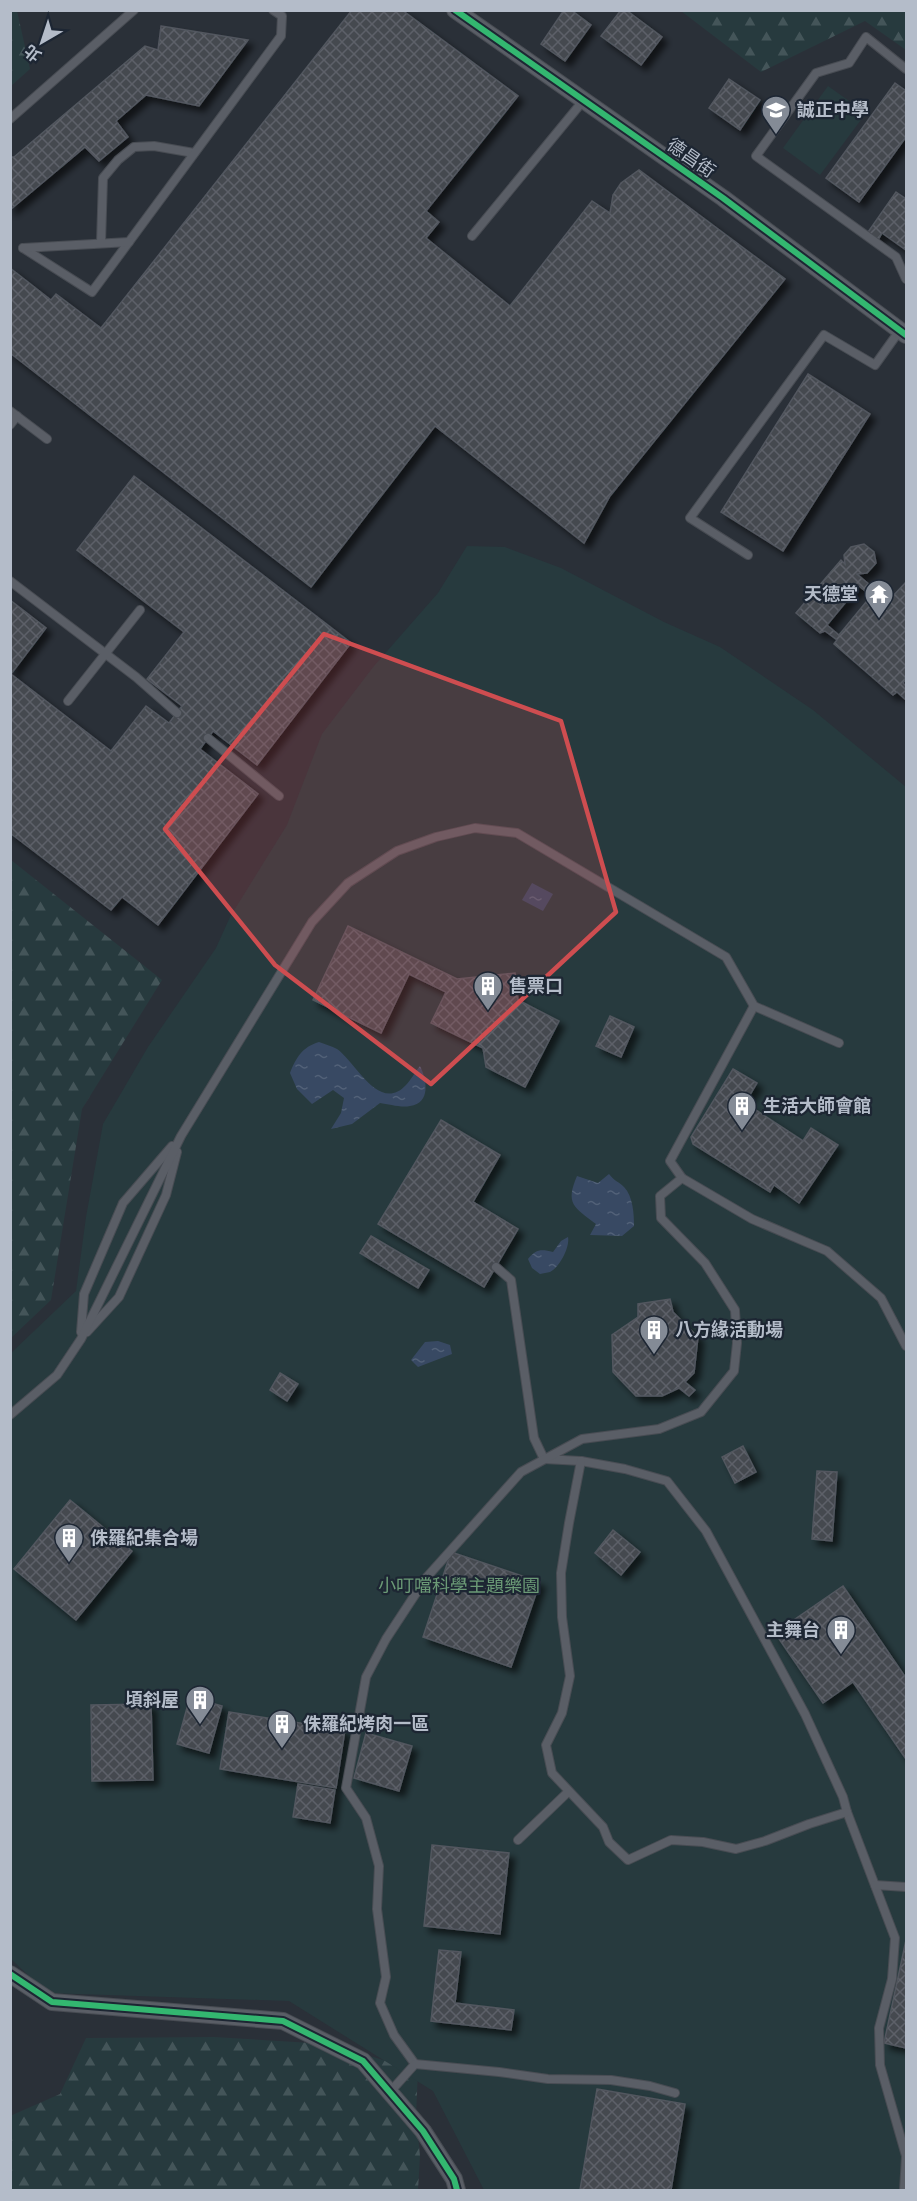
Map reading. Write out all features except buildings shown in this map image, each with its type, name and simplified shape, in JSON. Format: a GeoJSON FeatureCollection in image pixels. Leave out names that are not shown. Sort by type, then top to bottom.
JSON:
{"type":"FeatureCollection","features":[{"type":"Feature","properties":{"kind":"street","name":"德昌街"},"geometry":{"type":"LineString","coordinates":[[454,10],[723,198],[903,332]]}},
{"type":"Feature","properties":{"kind":"street"},"geometry":{"type":"LineString","coordinates":[[10,1974],[52,2002],[283,2021],[363,2061],[423,2131],[454,2179],[457,2190]]}},
{"type":"Feature","properties":{"kind":"lane"},"geometry":{"type":"LineString","coordinates":[[10,119],[134,10]]}},
{"type":"Feature","properties":{"kind":"lane"},"geometry":{"type":"LineString","coordinates":[[129,242],[23,248],[92,292],[129,242],[194,153],[281,36],[282,16],[273,10]]}},
{"type":"Feature","properties":{"kind":"lane"},"geometry":{"type":"LineString","coordinates":[[906,69],[866,38],[849,63],[816,73],[756,156],[896,257],[906,279]]}},
{"type":"Feature","properties":{"kind":"lane"},"geometry":{"type":"LineString","coordinates":[[472,236],[583,101]]}},
{"type":"Feature","properties":{"kind":"lane"},"geometry":{"type":"LineString","coordinates":[[101,243],[103,178],[118,160],[134,147],[154,146],[194,153]]}},
{"type":"Feature","properties":{"kind":"lane"},"geometry":{"type":"LineString","coordinates":[[748,555],[690,518],[824,335],[875,365],[903,332]]}},
{"type":"Feature","properties":{"kind":"lane"},"geometry":{"type":"LineString","coordinates":[[10,425],[14,414],[47,439]]}},
{"type":"Feature","properties":{"kind":"lane"},"geometry":{"type":"LineString","coordinates":[[10,581],[136,676],[177,713]]}},
{"type":"Feature","properties":{"kind":"lane"},"geometry":{"type":"LineString","coordinates":[[68,701],[140,610]]}},
{"type":"Feature","properties":{"kind":"lane"},"geometry":{"type":"LineString","coordinates":[[208,738],[279,796]]}},
{"type":"Feature","properties":{"kind":"lane"},"geometry":{"type":"LineString","coordinates":[[10,1415],[57,1375],[81,1339],[181,1136],[312,922],[348,882],[397,851],[436,837],[475,828],[517,833],[726,957],[754,1006],[839,1043]]}},
{"type":"Feature","properties":{"kind":"lane"},"geometry":{"type":"LineString","coordinates":[[754,1006],[670,1161],[682,1178],[752,1219],[827,1251],[882,1298],[906,1346]]}},
{"type":"Feature","properties":{"kind":"lane"},"geometry":{"type":"LineString","coordinates":[[81,1339],[119,1297],[166,1195],[181,1136]]}},
{"type":"Feature","properties":{"kind":"lane"},"geometry":{"type":"LineString","coordinates":[[81,1339],[84,1294],[123,1203],[181,1136]]}},
{"type":"Feature","properties":{"kind":"lane"},"geometry":{"type":"LineString","coordinates":[[675,2093],[650,2086],[610,2080],[548,2079],[415,2064],[394,2035],[381,2003],[386,1977],[377,1909],[379,1866],[366,1818],[346,1788],[366,1677],[386,1639],[426,1578],[521,1472],[582,1439],[659,1429],[701,1412],[734,1371],[735,1310],[705,1263],[661,1218],[660,1196],[682,1178]]}},
{"type":"Feature","properties":{"kind":"lane"},"geometry":{"type":"LineString","coordinates":[[496,1267],[511,1280],[534,1438],[544,1459]]}},
{"type":"Feature","properties":{"kind":"lane"},"geometry":{"type":"LineString","coordinates":[[544,1459],[581,1461],[625,1469],[667,1481],[706,1531],[805,1714],[843,1797],[895,1938],[892,1979],[879,2028],[880,2065],[906,2156],[904,2190]]}},
{"type":"Feature","properties":{"kind":"lane"},"geometry":{"type":"LineString","coordinates":[[581,1461],[561,1573],[562,1617],[570,1676],[562,1713],[546,1745],[552,1773],[603,1827],[609,1842],[627,1860],[671,1840],[703,1842],[736,1849],[847,1812]]}},
{"type":"Feature","properties":{"kind":"lane"},"geometry":{"type":"LineString","coordinates":[[518,1840],[568,1792]]}},
{"type":"Feature","properties":{"kind":"lane"},"geometry":{"type":"LineString","coordinates":[[875,1886],[906,1887]]}},
{"type":"Feature","properties":{"kind":"lane"},"geometry":{"type":"LineString","coordinates":[[390,2092],[415,2064]]}},
{"type":"Feature","properties":{"kind":"highlighted area"},"geometry":{"type":"Polygon","coordinates":[[[324,634],[561,721],[616,912],[431,1084],[275,965],[165,829],[324,634]]]}},
{"type":"Feature","properties":{"kind":"green space"},"geometry":{"type":"Polygon","coordinates":[[[11,10],[17,11],[30,69],[11,86],[11,10]]]}},
{"type":"Feature","properties":{"kind":"green space"},"geometry":{"type":"Polygon","coordinates":[[[681,11],[906,11],[906,50],[865,21],[761,72],[681,11]]]}},
{"type":"Feature","properties":{"kind":"green space"},"geometry":{"type":"Polygon","coordinates":[[[828,86],[866,113],[820,175],[783,148],[828,86]]]}},
{"type":"Feature","properties":{"kind":"green space","name":"小叮噹科學主題樂園"},"geometry":{"type":"Polygon","coordinates":[[[467,546],[505,547],[561,568],[664,622],[720,647],[813,710],[906,787],[906,2190],[484,2190],[433,2091],[289,2001],[47,1993],[11,1959],[10,1354],[76,1291],[86,1217],[103,1124],[148,1047],[216,948],[230,917],[287,825],[322,734],[374,666],[438,593],[467,546]]]}},
{"type":"Feature","properties":{"kind":"green space"},"geometry":{"type":"Polygon","coordinates":[[[11,860],[162,980],[82,1109],[51,1300],[11,1338],[11,860]]]}},
{"type":"Feature","properties":{"kind":"green space"},"geometry":{"type":"Polygon","coordinates":[[[214,2037],[328,2044],[418,2070],[416,2116],[420,2156],[418,2190],[11,2190],[10,2116],[60,2094],[86,2038],[214,2037]]]}},
{"type":"Feature","properties":{"kind":"water"},"geometry":{"type":"Polygon","coordinates":[[[532,883],[553,894],[543,911],[522,900],[532,883]]]}},
{"type":"Feature","properties":{"kind":"water"},"geometry":{"type":"Polygon","coordinates":[[[319,1042],[337,1049],[368,1082],[377,1090],[386,1093],[396,1092],[406,1085],[420,1066],[426,1090],[424,1096],[417,1104],[410,1106],[380,1103],[352,1124],[331,1129],[341,1113],[344,1098],[333,1090],[312,1104],[297,1089],[290,1073],[300,1054],[319,1042]]]}},
{"type":"Feature","properties":{"kind":"water"},"geometry":{"type":"Polygon","coordinates":[[[609,1174],[624,1187],[629,1195],[634,1226],[622,1236],[590,1235],[596,1224],[574,1204],[573,1185],[577,1176],[598,1183],[609,1174]]]}},
{"type":"Feature","properties":{"kind":"water"},"geometry":{"type":"Polygon","coordinates":[[[568,1237],[566,1251],[554,1269],[540,1274],[532,1268],[528,1259],[534,1253],[542,1250],[553,1252],[561,1241],[568,1237]]]}},
{"type":"Feature","properties":{"kind":"water"},"geometry":{"type":"Polygon","coordinates":[[[438,1341],[450,1345],[452,1354],[418,1367],[411,1360],[425,1342],[438,1341]]]}},
{"type":"Feature","properties":{"kind":"cycle path"},"geometry":{"type":"LineString","coordinates":[[455,10],[723,198],[906,335]]}},
{"type":"Feature","properties":{"kind":"cycle path"},"geometry":{"type":"LineString","coordinates":[[10,1974],[52,2002],[283,2021],[363,2061],[423,2131],[454,2179],[457,2190]]}},
{"type":"Feature","properties":{"kind":"place","name":"誠正中學"},"geometry":{"type":"Point","coordinates":[776,136]}},
{"type":"Feature","properties":{"kind":"place","name":"天德堂"},"geometry":{"type":"Point","coordinates":[879,620]}},
{"type":"Feature","properties":{"kind":"place","name":"售票口"},"geometry":{"type":"Point","coordinates":[488,1012]}},
{"type":"Feature","properties":{"kind":"place","name":"生活大師會館"},"geometry":{"type":"Point","coordinates":[742,1132]}},
{"type":"Feature","properties":{"kind":"place","name":"八方緣活動場"},"geometry":{"type":"Point","coordinates":[654,1356]}},
{"type":"Feature","properties":{"kind":"place","name":"侏羅紀集合場"},"geometry":{"type":"Point","coordinates":[69,1564]}},
{"type":"Feature","properties":{"kind":"place","name":"主舞台"},"geometry":{"type":"Point","coordinates":[841,1656]}},
{"type":"Feature","properties":{"kind":"place","name":"頃斜屋"},"geometry":{"type":"Point","coordinates":[200,1726]}},
{"type":"Feature","properties":{"kind":"place","name":"侏羅紀烤肉一區"},"geometry":{"type":"Point","coordinates":[282,1750]}}]}
